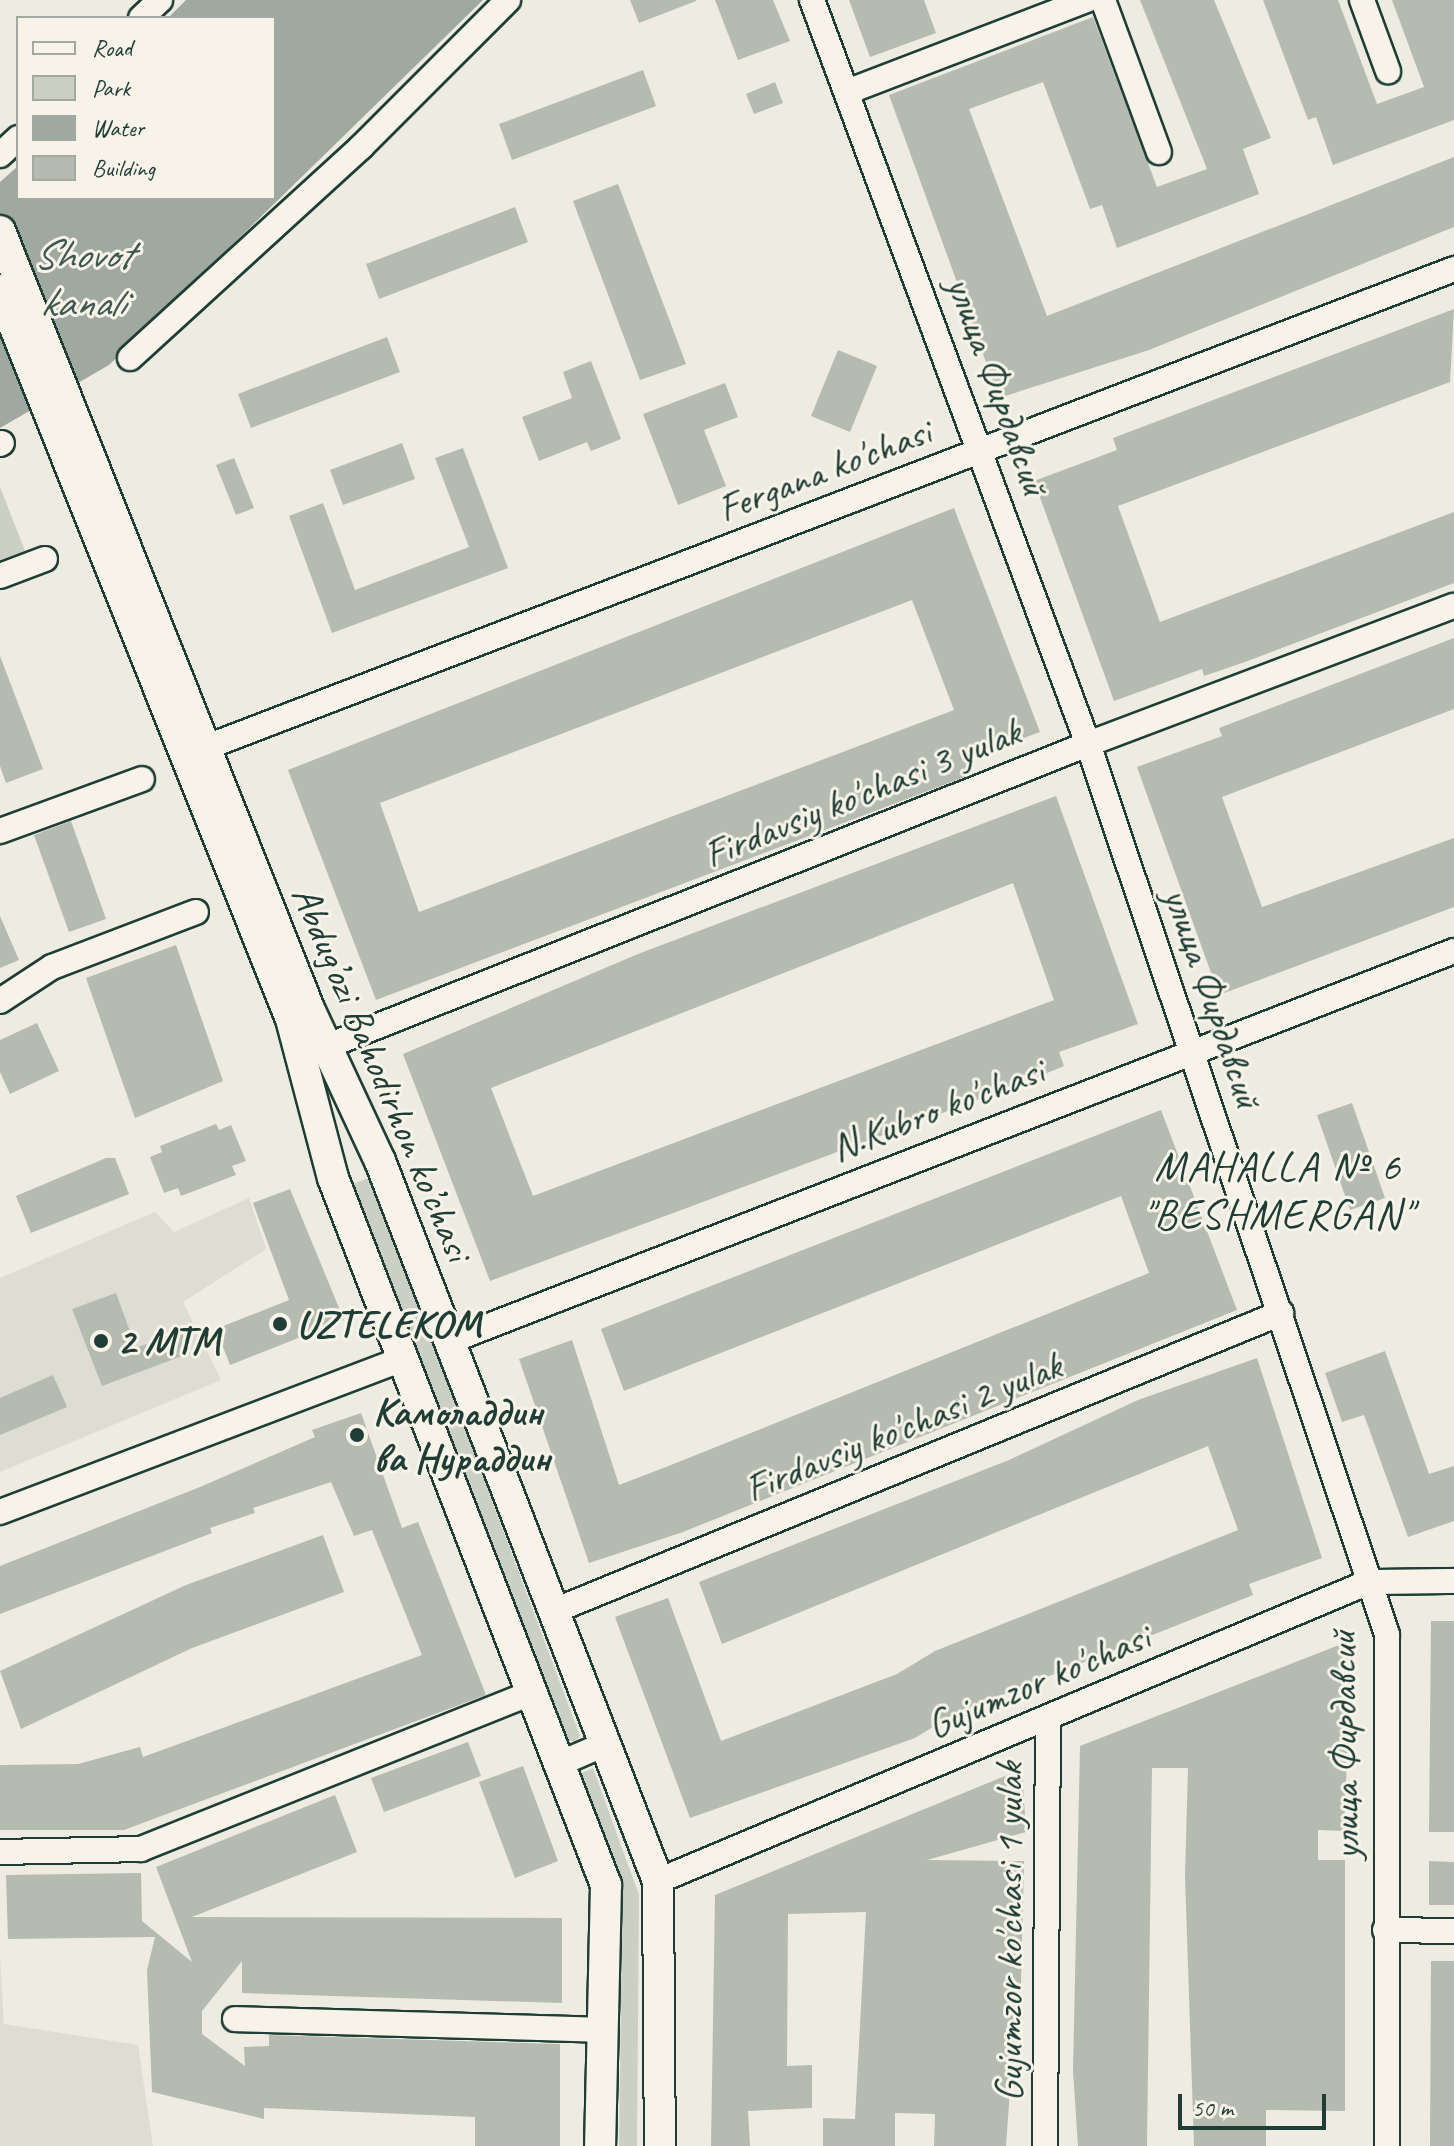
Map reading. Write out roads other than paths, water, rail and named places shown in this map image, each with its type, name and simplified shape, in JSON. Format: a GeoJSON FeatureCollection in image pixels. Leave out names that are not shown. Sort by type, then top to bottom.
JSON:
{"type":"FeatureCollection","features":[{"type":"Feature","properties":{"kind":"main road","name":"Abdug’ozi Bahodirhon ko’chasi"},"geometry":{"type":"LineString","coordinates":[[0,231],[119,563]]}},
{"type":"Feature","properties":{"kind":"main road","name":"Abdug’ozi Bahodirhon ko’chasi"},"geometry":{"type":"LineString","coordinates":[[0,290],[119,563],[314,1052],[380,1161],[658,1881],[660,2146]]}},
{"type":"Feature","properties":{"kind":"main road","name":"Abdug’ozi Bahodirhon ko’chasi"},"geometry":{"type":"LineString","coordinates":[[314,1052],[333,1178],[606,1885],[600,2146]]}},
{"type":"Feature","properties":{"kind":"street"},"geometry":{"type":"LineString","coordinates":[[143,16],[160,0]]}},
{"type":"Feature","properties":{"kind":"street"},"geometry":{"type":"LineString","coordinates":[[130,358],[361,147],[508,0]]}},
{"type":"Feature","properties":{"kind":"street","name":"улица Фирдавсий"},"geometry":{"type":"LineString","coordinates":[[812,0],[982,450],[1088,744],[1387,1634],[1387,2146]]}},
{"type":"Feature","properties":{"kind":"street"},"geometry":{"type":"LineString","coordinates":[[847,92],[1087,0]]}},
{"type":"Feature","properties":{"kind":"street"},"geometry":{"type":"LineString","coordinates":[[1103,0],[1159,152]]}},
{"type":"Feature","properties":{"kind":"street"},"geometry":{"type":"LineString","coordinates":[[1362,0],[1388,71]]}},
{"type":"Feature","properties":{"kind":"street"},"geometry":{"type":"LineString","coordinates":[[0,155],[16,140]]}},
{"type":"Feature","properties":{"kind":"street","name":"Fergana ko'chasi"},"geometry":{"type":"LineString","coordinates":[[220,742],[1454,269]]}},
{"type":"Feature","properties":{"kind":"street"},"geometry":{"type":"LineString","coordinates":[[0,576],[45,559]]}},
{"type":"Feature","properties":{"kind":"street","name":"Firdavsiy ko'chasi 3 yulak"},"geometry":{"type":"LineString","coordinates":[[314,1052],[1088,744],[1454,606]]}},
{"type":"Feature","properties":{"kind":"street"},"geometry":{"type":"LineString","coordinates":[[0,831],[142,779]]}},
{"type":"Feature","properties":{"kind":"street"},"geometry":{"type":"LineString","coordinates":[[0,1001],[52,967],[196,912]]}},
{"type":"Feature","properties":{"kind":"street","name":"N.Kubro ko'chasi"},"geometry":{"type":"LineString","coordinates":[[450,1341],[1454,951]]}},
{"type":"Feature","properties":{"kind":"street","name":"Firdavsiy ko'chasi 2 yulak"},"geometry":{"type":"LineString","coordinates":[[554,1611],[1281,1313]]}},
{"type":"Feature","properties":{"kind":"street"},"geometry":{"type":"LineString","coordinates":[[0,1512],[402,1359]]}},
{"type":"Feature","properties":{"kind":"street","name":"Gujumzor ko'chasi"},"geometry":{"type":"LineString","coordinates":[[658,1881],[1369,1582],[1454,1581]]}},
{"type":"Feature","properties":{"kind":"street"},"geometry":{"type":"LineString","coordinates":[[0,1852],[141,1849],[531,1693]]}},
{"type":"Feature","properties":{"kind":"street","name":"Gujumzor ko'chasi 1 yulak"},"geometry":{"type":"LineString","coordinates":[[1045,2146],[1048,1719]]}},
{"type":"Feature","properties":{"kind":"street"},"geometry":{"type":"LineString","coordinates":[[559,1764],[605,1744]]}},
{"type":"Feature","properties":{"kind":"street"},"geometry":{"type":"LineString","coordinates":[[1385,1930],[1454,1931]]}},
{"type":"Feature","properties":{"kind":"street"},"geometry":{"type":"LineString","coordinates":[[235,2019],[604,2030]]}},
{"type":"Feature","properties":{"kind":"water","name":"Shovot kanali"},"geometry":{"type":"Polygon","coordinates":[[[186,0],[483,0],[109,365],[0,428],[0,182],[16,168],[16,200],[276,200],[276,16],[170,16],[186,0]]]}},
{"type":"Feature","properties":{"kind":"place","name":"UZTELEKOM"},"geometry":{"type":"Point","coordinates":[280,1324]}},
{"type":"Feature","properties":{"kind":"place","name":"2 MTM"},"geometry":{"type":"Point","coordinates":[101,1341]}},
{"type":"Feature","properties":{"kind":"place","name":"Камоладдин ва Нураддин"},"geometry":{"type":"Point","coordinates":[357,1435]}},
{"type":"Feature","properties":{"kind":"district","name":"MAHALLA № 6 \"BESHMERGAN\""},"geometry":{"type":"Point","coordinates":[1278,1191]}}]}
